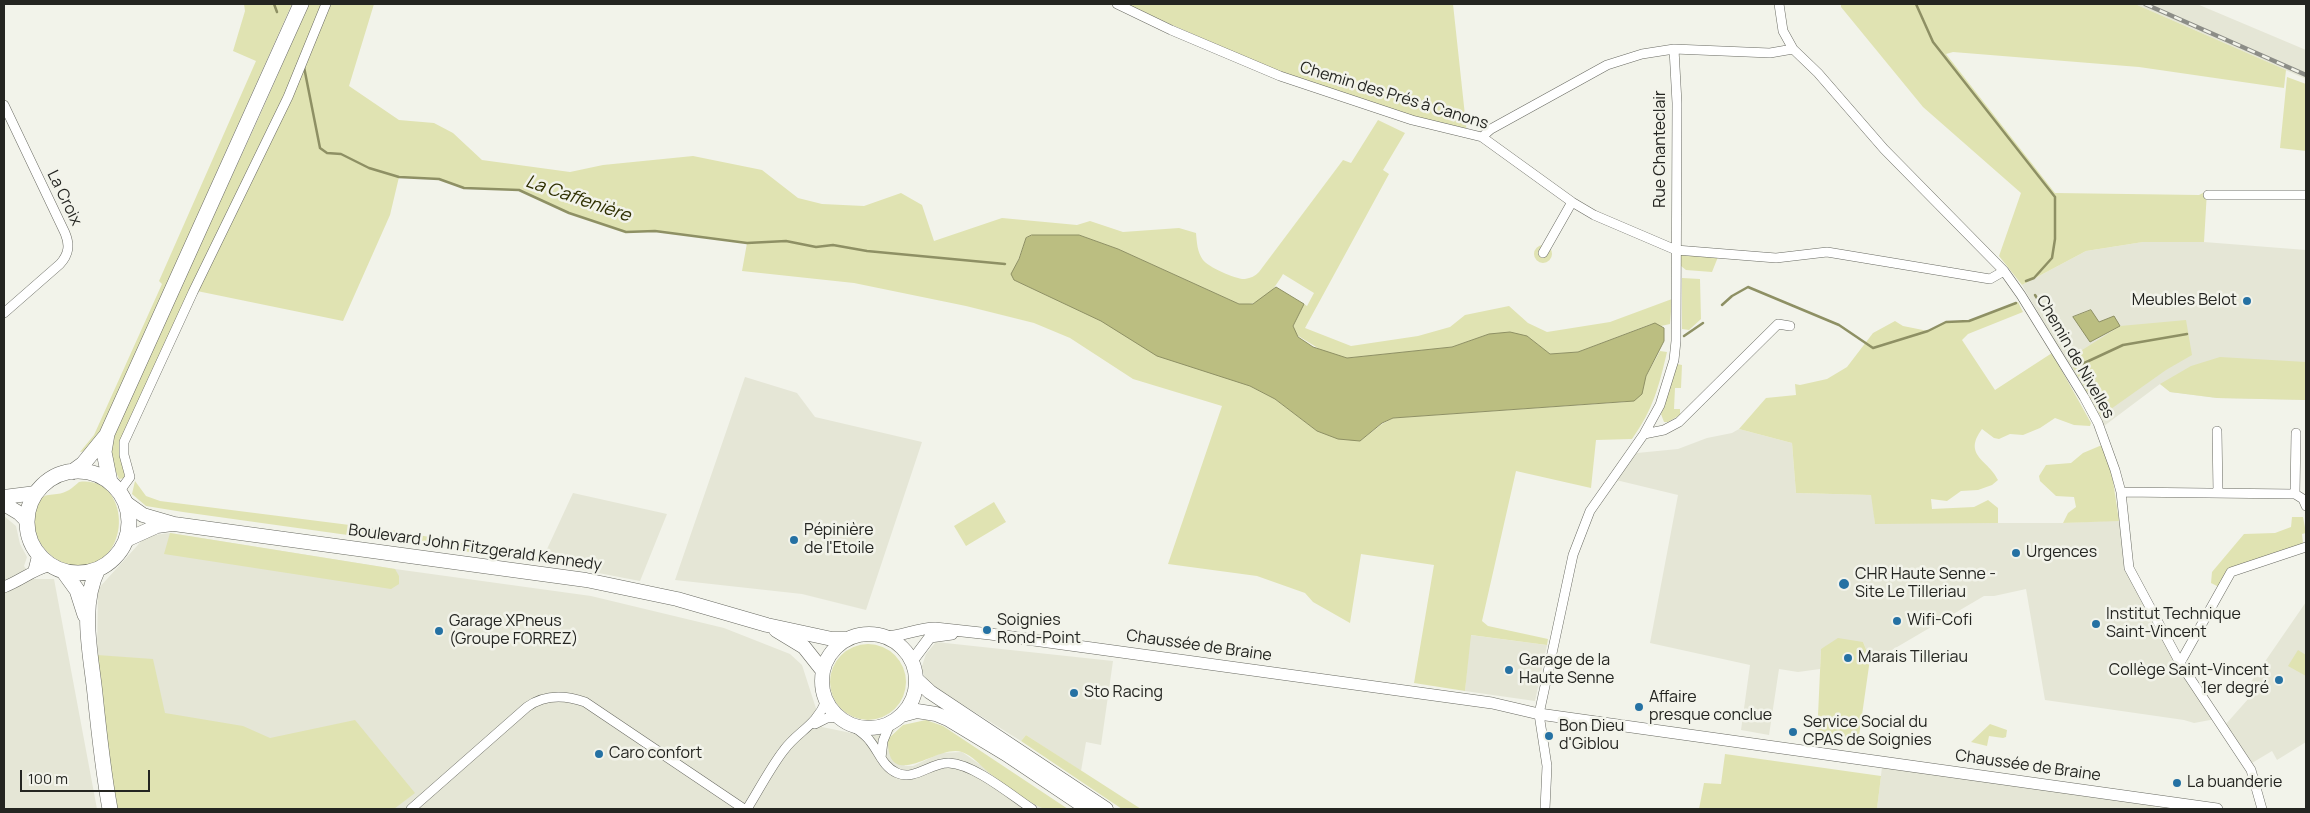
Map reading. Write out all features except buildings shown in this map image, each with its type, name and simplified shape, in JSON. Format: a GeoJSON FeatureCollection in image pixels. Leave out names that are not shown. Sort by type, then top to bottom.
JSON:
{"type":"FeatureCollection","features":[{"type":"Feature","properties":{"kind":"highway"},"geometry":{"type":"LineString","coordinates":[[110,809],[103,769],[87,620],[77,590],[57,569],[38,554],[30,540],[27,521],[31,502],[36,494],[52,478],[72,472],[83,464],[107,434],[300,4]]}},
{"type":"Feature","properties":{"kind":"highway"},"geometry":{"type":"LineString","coordinates":[[57,569],[77,573],[98,569],[114,558],[126,540],[129,525],[104,452],[107,434]]}},
{"type":"Feature","properties":{"kind":"highway"},"geometry":{"type":"LineString","coordinates":[[72,472],[96,474],[118,492]]}},
{"type":"Feature","properties":{"kind":"highway"},"geometry":{"type":"LineString","coordinates":[[87,620],[91,588],[98,569]]}},
{"type":"Feature","properties":{"kind":"main road","name":"Boulevard John Fitzgerald Kennedy"},"geometry":{"type":"LineString","coordinates":[[118,492],[143,515],[174,524],[586,580],[677,599],[767,625],[832,639],[847,639]]}},
{"type":"Feature","properties":{"kind":"main road"},"geometry":{"type":"LineString","coordinates":[[4,496],[36,494]]}},
{"type":"Feature","properties":{"kind":"main road"},"geometry":{"type":"LineString","coordinates":[[4,504],[19,513],[27,521]]}},
{"type":"Feature","properties":{"kind":"main road","name":"Boulevard John Fitzgerald Kennedy"},"geometry":{"type":"LineString","coordinates":[[126,540],[157,526],[174,524]]}},
{"type":"Feature","properties":{"kind":"main road","name":"Boulevard John Fitzgerald Kennedy"},"geometry":{"type":"LineString","coordinates":[[767,625],[804,647],[818,662],[823,671]]}},
{"type":"Feature","properties":{"kind":"main road"},"geometry":{"type":"LineString","coordinates":[[902,715],[914,695],[916,679],[912,661],[902,647],[886,637],[868,634],[847,639],[829,656],[823,671],[822,686],[826,701],[838,717],[853,726],[872,728],[890,724],[902,715],[917,711],[936,714],[948,719],[1006,754],[1088,809]]}},
{"type":"Feature","properties":{"kind":"main road"},"geometry":{"type":"LineString","coordinates":[[916,679],[930,692],[1106,809]]}},
{"type":"Feature","properties":{"kind":"street"},"geometry":{"type":"LineString","coordinates":[[118,492],[130,477],[124,456],[124,442],[193,292],[288,97],[326,4]]}},
{"type":"Feature","properties":{"kind":"street","name":"Chemin des Prés à Canons"},"geometry":{"type":"LineString","coordinates":[[1117,4],[1171,30],[1280,76],[1412,120],[1482,137],[1572,202],[1594,215],[1676,250],[1776,258],[1827,252],[1990,279],[2004,271]]}},
{"type":"Feature","properties":{"kind":"street","name":"Chemin de Nivelles"},"geometry":{"type":"LineString","coordinates":[[1779,4],[1784,31],[1793,49],[1884,149],[2004,271],[2021,295],[2098,423],[2116,470],[2121,492],[2129,568],[2180,663],[2251,770],[2262,809]]}},
{"type":"Feature","properties":{"kind":"street"},"geometry":{"type":"LineString","coordinates":[[1482,137],[1491,129],[1608,65],[1642,54],[1674,48],[1770,54],[1793,49]]}},
{"type":"Feature","properties":{"kind":"street","name":"Rue Chanteclair"},"geometry":{"type":"LineString","coordinates":[[1545,809],[1547,766],[1539,714],[1550,656],[1578,538],[1590,511],[1644,434],[1660,405],[1674,360],[1677,103],[1674,48]]}},
{"type":"Feature","properties":{"kind":"street","name":"La Croix"},"geometry":{"type":"LineString","coordinates":[[4,105],[65,233],[68,249],[65,258],[60,264],[4,314]]}},
{"type":"Feature","properties":{"kind":"street"},"geometry":{"type":"LineString","coordinates":[[2208,194],[2306,195]]}},
{"type":"Feature","properties":{"kind":"street"},"geometry":{"type":"LineString","coordinates":[[1543,253],[1572,202]]}},
{"type":"Feature","properties":{"kind":"street"},"geometry":{"type":"LineString","coordinates":[[1644,434],[1664,430],[1678,422],[1778,324],[1790,326]]}},
{"type":"Feature","properties":{"kind":"street"},"geometry":{"type":"LineString","coordinates":[[2216,432],[2218,493]]}},
{"type":"Feature","properties":{"kind":"street"},"geometry":{"type":"LineString","coordinates":[[2296,433],[2296,494]]}},
{"type":"Feature","properties":{"kind":"street"},"geometry":{"type":"LineString","coordinates":[[2121,492],[2296,494],[2303,499],[2306,506]]}},
{"type":"Feature","properties":{"kind":"street"},"geometry":{"type":"LineString","coordinates":[[2180,663],[2231,572],[2306,547]]}},
{"type":"Feature","properties":{"kind":"street"},"geometry":{"type":"LineString","coordinates":[[34,570],[38,554]]}},
{"type":"Feature","properties":{"kind":"street"},"geometry":{"type":"LineString","coordinates":[[4,587],[34,570],[57,569]]}},
{"type":"Feature","properties":{"kind":"street","name":"Chaussée de Braine"},"geometry":{"type":"LineString","coordinates":[[886,637],[935,628],[1492,703],[1539,714],[2217,809]]}},
{"type":"Feature","properties":{"kind":"street","name":"Chaussée de Braine"},"geometry":{"type":"LineString","coordinates":[[912,661],[930,637],[952,634],[1489,709],[1508,708]]}},
{"type":"Feature","properties":{"kind":"street"},"geometry":{"type":"LineString","coordinates":[[411,809],[527,707],[540,700],[560,697],[585,702],[745,809],[784,749],[812,725],[822,713],[826,701]]}},
{"type":"Feature","properties":{"kind":"street"},"geometry":{"type":"LineString","coordinates":[[812,725],[827,718],[838,717]]}},
{"type":"Feature","properties":{"kind":"street"},"geometry":{"type":"LineString","coordinates":[[881,758],[883,740],[890,724]]}},
{"type":"Feature","properties":{"kind":"street"},"geometry":{"type":"LineString","coordinates":[[853,726],[871,742],[891,770],[902,775],[920,772],[938,764],[956,764],[981,776],[1032,809]]}},
{"type":"Feature","properties":{"kind":"street"},"geometry":{"type":"LineString","coordinates":[[419,809],[423,798]]}},
{"type":"Feature","properties":{"kind":"shaded area"},"geometry":{"type":"Polygon","coordinates":[[[244,4],[292,4],[99,435],[87,451],[80,452],[94,435],[162,284],[159,281],[256,61],[233,51],[245,11],[244,4]]]}},
{"type":"Feature","properties":{"kind":"shaded area"},"geometry":{"type":"Polygon","coordinates":[[[309,4],[323,4],[285,95],[120,442],[124,478],[119,479],[112,462],[110,440],[260,115],[309,4]]]}},
{"type":"Feature","properties":{"kind":"shaded area"},"geometry":{"type":"Polygon","coordinates":[[[328,4],[374,4],[349,86],[399,120],[434,123],[453,133],[482,160],[570,172],[603,165],[693,156],[762,170],[798,198],[822,204],[864,206],[901,193],[922,205],[934,241],[1002,218],[1077,225],[1090,221],[1123,232],[1179,228],[1196,233],[1198,250],[1206,263],[1241,279],[1254,276],[1259,272],[1343,160],[1351,163],[1378,120],[1405,133],[1383,170],[1389,174],[1305,328],[1351,346],[1418,336],[1450,327],[1465,315],[1509,306],[1528,323],[1547,332],[1610,322],[1672,299],[1670,324],[1661,326],[1651,324],[1578,352],[1550,354],[1527,336],[1489,334],[1452,347],[1347,358],[1326,353],[1295,334],[1293,326],[1304,304],[1307,306],[1314,293],[1283,274],[1266,296],[1254,303],[1239,304],[1118,249],[1079,235],[1032,235],[1026,238],[1017,264],[1014,280],[1214,373],[1250,386],[1275,399],[1317,431],[1360,441],[1393,418],[1626,402],[1646,376],[1660,351],[1667,352],[1661,376],[1650,408],[1632,439],[1596,440],[1591,488],[1516,471],[1482,621],[1488,626],[1548,639],[1547,645],[1471,635],[1465,691],[1414,683],[1434,565],[1361,554],[1350,623],[1313,602],[1305,593],[1257,576],[1168,564],[1222,406],[1133,379],[1070,338],[1034,323],[966,306],[854,283],[742,271],[747,243],[655,231],[626,232],[569,213],[519,190],[464,188],[439,179],[399,177],[390,215],[343,321],[197,291],[328,4]]]}},
{"type":"Feature","properties":{"kind":"shaded area"},"geometry":{"type":"Polygon","coordinates":[[[1124,4],[1453,4],[1467,134],[1282,73],[1124,4]]]}},
{"type":"Feature","properties":{"kind":"shaded area"},"geometry":{"type":"Polygon","coordinates":[[[1841,4],[2135,4],[2286,70],[2284,88],[2139,67],[1953,52],[1946,54],[2055,193],[2199,195],[2207,191],[2204,242],[2143,242],[2086,251],[2022,285],[1999,256],[2021,193],[1923,107],[1841,7],[1841,4]]]}},
{"type":"Feature","properties":{"kind":"shaded area"},"geometry":{"type":"Polygon","coordinates":[[[2135,4],[2197,4],[2306,50],[2306,79],[2135,4]]]}},
{"type":"Feature","properties":{"kind":"shaded area"},"geometry":{"type":"Polygon","coordinates":[[[2287,77],[2306,84],[2306,151],[2280,148],[2287,77]]]}},
{"type":"Feature","properties":{"kind":"shaded area"},"geometry":{"type":"Polygon","coordinates":[[[1032,235],[1079,235],[1118,249],[1239,304],[1253,304],[1276,287],[1304,304],[1293,326],[1298,337],[1313,347],[1347,358],[1452,347],[1489,334],[1510,332],[1527,336],[1550,354],[1578,352],[1655,323],[1664,328],[1664,341],[1646,376],[1642,394],[1634,401],[1393,418],[1382,423],[1360,441],[1338,439],[1317,431],[1275,399],[1250,386],[1157,356],[1101,321],[1014,280],[1011,274],[1019,259],[1026,238],[1032,235]]]}},
{"type":"Feature","properties":{"kind":"shaded area"},"geometry":{"type":"Polygon","coordinates":[[[2143,242],[2204,242],[2306,250],[2306,400],[2217,398],[2170,392],[2160,384],[2104,426],[2022,285],[2086,251],[2143,242]]]}},
{"type":"Feature","properties":{"kind":"shaded area"},"geometry":{"type":"Polygon","coordinates":[[[1543,245],[1549,248],[1552,254],[1549,260],[1543,263],[1537,260],[1534,254],[1537,248],[1543,245]]]}},
{"type":"Feature","properties":{"kind":"shaded area"},"geometry":{"type":"Polygon","coordinates":[[[1680,253],[1718,257],[1712,272],[1686,270],[1681,266],[1680,253]]]}},
{"type":"Feature","properties":{"kind":"shaded area"},"geometry":{"type":"Polygon","coordinates":[[[1682,278],[1700,279],[1701,319],[1689,330],[1682,329],[1682,278]]]}},
{"type":"Feature","properties":{"kind":"shaded area"},"geometry":{"type":"Polygon","coordinates":[[[2018,302],[2023,312],[1968,334],[1962,340],[1995,390],[2052,353],[2091,423],[2090,426],[2074,425],[2055,418],[2040,428],[2023,435],[2010,434],[1999,439],[1994,438],[1982,429],[1977,438],[1976,452],[1998,480],[1992,485],[1978,490],[1961,491],[1947,501],[1931,499],[1932,509],[1974,507],[1988,500],[1998,508],[1998,523],[1875,524],[1871,495],[1796,493],[1792,443],[1739,429],[1766,398],[1796,395],[1795,384],[1800,385],[1827,379],[1847,367],[1873,333],[1895,321],[1903,326],[1928,331],[1944,323],[1969,321],[2018,302]]]}},
{"type":"Feature","properties":{"kind":"shaded area"},"geometry":{"type":"Polygon","coordinates":[[[2091,310],[2099,322],[2114,316],[2120,326],[2090,342],[2073,317],[2091,310]]]}},
{"type":"Feature","properties":{"kind":"shaded area"},"geometry":{"type":"Polygon","coordinates":[[[2186,320],[2192,355],[2166,370],[2101,416],[2068,359],[2120,326],[2186,320]]]}},
{"type":"Feature","properties":{"kind":"shaded area"},"geometry":{"type":"Polygon","coordinates":[[[2220,357],[2306,362],[2306,400],[2217,398],[2170,392],[2160,384],[2191,366],[2220,357]]]}},
{"type":"Feature","properties":{"kind":"shaded area"},"geometry":{"type":"Polygon","coordinates":[[[1677,364],[1682,365],[1681,388],[1675,388],[1674,409],[1680,409],[1680,415],[1668,422],[1664,422],[1661,414],[1677,364]]]}},
{"type":"Feature","properties":{"kind":"shaded area","name":"Pépinière de l'Etoile"},"geometry":{"type":"Polygon","coordinates":[[[745,377],[797,393],[815,417],[922,442],[866,610],[802,594],[675,580],[745,377]]]}},
{"type":"Feature","properties":{"kind":"shaded area","name":"CHR Haute Senne - Site Le Tilleriau"},"geometry":{"type":"Polygon","coordinates":[[[1739,429],[1792,443],[1796,493],[1872,495],[1875,523],[2063,523],[2127,520],[2132,567],[2178,658],[2221,718],[2194,723],[2045,700],[2026,589],[1994,596],[1984,596],[1880,657],[1870,659],[1863,642],[1821,649],[1820,669],[1798,672],[1779,669],[1769,735],[1741,730],[1750,665],[1650,643],[1678,495],[1616,480],[1637,453],[1678,449],[1707,438],[1732,433],[1739,429]]]}},
{"type":"Feature","properties":{"kind":"shaded area"},"geometry":{"type":"Polygon","coordinates":[[[2102,445],[2112,474],[2119,521],[2063,523],[2068,513],[2076,507],[2074,497],[2056,496],[2040,481],[2039,476],[2046,465],[2071,463],[2083,453],[2102,445]]]}},
{"type":"Feature","properties":{"kind":"shaded area"},"geometry":{"type":"Polygon","coordinates":[[[135,481],[146,496],[160,501],[397,531],[542,558],[541,562],[146,506],[132,494],[135,481]]]}},
{"type":"Feature","properties":{"kind":"shaded area"},"geometry":{"type":"Polygon","coordinates":[[[79,482],[97,484],[109,493],[117,507],[119,524],[116,540],[107,554],[92,563],[72,565],[62,562],[45,549],[35,529],[34,518],[36,508],[42,498],[47,495],[64,493],[79,482]]]}},
{"type":"Feature","properties":{"kind":"shaded area"},"geometry":{"type":"Polygon","coordinates":[[[573,493],[667,514],[640,581],[541,562],[573,493]]]}},
{"type":"Feature","properties":{"kind":"shaded area"},"geometry":{"type":"Polygon","coordinates":[[[994,502],[1006,522],[966,546],[954,526],[994,502]]]}},
{"type":"Feature","properties":{"kind":"shaded area"},"geometry":{"type":"Polygon","coordinates":[[[4,516],[16,526],[20,544],[27,557],[24,566],[33,579],[54,579],[97,809],[4,809],[4,516]]]}},
{"type":"Feature","properties":{"kind":"shaded area"},"geometry":{"type":"Polygon","coordinates":[[[2292,517],[2303,517],[2306,533],[2302,534],[2303,543],[2301,546],[2236,566],[2219,587],[2211,583],[2212,572],[2244,534],[2275,533],[2291,527],[2292,517]]]}},
{"type":"Feature","properties":{"kind":"shaded area"},"geometry":{"type":"Polygon","coordinates":[[[170,533],[395,569],[591,596],[724,628],[790,654],[802,665],[822,727],[856,734],[895,730],[888,739],[905,766],[913,766],[941,753],[962,752],[1044,809],[117,809],[97,655],[98,589],[146,536],[170,533]]]}},
{"type":"Feature","properties":{"kind":"shaded area"},"geometry":{"type":"Polygon","coordinates":[[[170,533],[395,569],[399,576],[399,584],[391,589],[164,554],[170,533]]]}},
{"type":"Feature","properties":{"kind":"shaded area","name":"Collège Saint-Vincent 1er degré"},"geometry":{"type":"Polygon","coordinates":[[[2306,602],[2306,742],[2277,760],[2272,751],[2252,763],[2226,724],[2249,698],[2244,692],[2306,602]]]}},
{"type":"Feature","properties":{"kind":"shaded area"},"geometry":{"type":"Polygon","coordinates":[[[1470,635],[1547,645],[1535,701],[1465,691],[1470,635]]]}},
{"type":"Feature","properties":{"kind":"shaded area"},"geometry":{"type":"Polygon","coordinates":[[[1838,638],[1863,642],[1870,659],[1858,743],[1817,738],[1821,649],[1838,638]]]}},
{"type":"Feature","properties":{"kind":"shaded area"},"geometry":{"type":"Polygon","coordinates":[[[936,642],[1113,661],[1101,745],[1086,742],[1081,771],[1026,735],[1021,741],[928,683],[921,669],[926,654],[936,642]]]}},
{"type":"Feature","properties":{"kind":"shaded area"},"geometry":{"type":"Polygon","coordinates":[[[868,644],[882,647],[895,655],[903,668],[906,682],[903,696],[895,709],[882,717],[868,720],[854,717],[841,709],[833,696],[830,682],[833,668],[841,655],[854,647],[868,644]]]}},
{"type":"Feature","properties":{"kind":"shaded area"},"geometry":{"type":"Polygon","coordinates":[[[2298,650],[2306,655],[2306,676],[2288,666],[2298,650]]]}},
{"type":"Feature","properties":{"kind":"shaded area"},"geometry":{"type":"Polygon","coordinates":[[[97,655],[153,659],[165,713],[243,726],[270,738],[355,720],[415,793],[394,809],[117,809],[109,763],[97,655]]]}},
{"type":"Feature","properties":{"kind":"shaded area"},"geometry":{"type":"Polygon","coordinates":[[[926,720],[943,726],[1068,809],[1051,810],[1041,807],[1007,786],[973,758],[962,752],[952,751],[905,765],[896,763],[890,755],[888,739],[903,725],[926,720]]]}},
{"type":"Feature","properties":{"kind":"shaded area"},"geometry":{"type":"Polygon","coordinates":[[[1990,724],[2007,730],[2006,737],[1989,736],[1987,746],[1971,742],[1990,724]]]}},
{"type":"Feature","properties":{"kind":"shaded area"},"geometry":{"type":"Polygon","coordinates":[[[1026,735],[1141,809],[1122,809],[1021,741],[1026,735]]]}},
{"type":"Feature","properties":{"kind":"shaded area"},"geometry":{"type":"Polygon","coordinates":[[[1725,754],[1881,776],[1877,809],[1699,809],[1704,783],[1721,784],[1725,754]]]}},
{"type":"Feature","properties":{"kind":"shaded area"},"geometry":{"type":"Polygon","coordinates":[[[1882,767],[2155,804],[2154,809],[1877,809],[1882,767]]]}},
{"type":"Feature","properties":{"kind":"waterway","name":"La Caffenière"},"geometry":{"type":"LineString","coordinates":[[274,4],[277,12]]}},
{"type":"Feature","properties":{"kind":"waterway"},"geometry":{"type":"LineString","coordinates":[[1916,4],[1933,42],[2055,197],[2055,239],[2052,258],[2034,278],[2026,281]]}},
{"type":"Feature","properties":{"kind":"waterway","name":"La Caffenière"},"geometry":{"type":"LineString","coordinates":[[304,67],[320,148],[327,153],[341,154],[369,168],[399,177],[439,179],[464,188],[519,190],[569,213],[626,232],[655,231],[747,243],[786,241],[816,247],[833,245],[867,251],[1005,264]]}},
{"type":"Feature","properties":{"kind":"waterway"},"geometry":{"type":"LineString","coordinates":[[1722,305],[1732,296],[1748,287],[1839,325],[1873,348],[1928,331],[1946,322],[1969,321],[2016,303]]}},
{"type":"Feature","properties":{"kind":"waterway"},"geometry":{"type":"LineString","coordinates":[[2035,295],[2080,365],[2123,345],[2187,334]]}},
{"type":"Feature","properties":{"kind":"waterway"},"geometry":{"type":"LineString","coordinates":[[1684,336],[1703,323]]}},
{"type":"Feature","properties":{"kind":"railway"},"geometry":{"type":"LineString","coordinates":[[2145,4],[2306,75]]}},
{"type":"Feature","properties":{"kind":"place","name":"Meubles Belot"},"geometry":{"type":"Point","coordinates":[2247,301]}},
{"type":"Feature","properties":{"kind":"place","name":"Pépinière de l'Etoile"},"geometry":{"type":"Point","coordinates":[794,540]}},
{"type":"Feature","properties":{"kind":"place","name":"Urgences"},"geometry":{"type":"Point","coordinates":[2016,553]}},
{"type":"Feature","properties":{"kind":"place","name":"CHR Haute Senne - Site Le Tilleriau"},"geometry":{"type":"Point","coordinates":[1844,584]}},
{"type":"Feature","properties":{"kind":"place","name":"Wifi-Cofi"},"geometry":{"type":"Point","coordinates":[1897,621]}},
{"type":"Feature","properties":{"kind":"place","name":"Institut Technique Saint-Vincent"},"geometry":{"type":"Point","coordinates":[2096,624]}},
{"type":"Feature","properties":{"kind":"place","name":"Soignies Rond-Point"},"geometry":{"type":"Point","coordinates":[987,630]}},
{"type":"Feature","properties":{"kind":"place","name":"Garage XPneus (Groupe FORREZ)"},"geometry":{"type":"Point","coordinates":[439,631]}},
{"type":"Feature","properties":{"kind":"place","name":"Marais Tilleriau"},"geometry":{"type":"Point","coordinates":[1848,658]}},
{"type":"Feature","properties":{"kind":"place","name":"Garage de la Haute Senne"},"geometry":{"type":"Point","coordinates":[1509,670]}},
{"type":"Feature","properties":{"kind":"place","name":"Collège Saint-Vincent 1er degré"},"geometry":{"type":"Point","coordinates":[2279,680]}},
{"type":"Feature","properties":{"kind":"place","name":"Sto Racing"},"geometry":{"type":"Point","coordinates":[1074,693]}},
{"type":"Feature","properties":{"kind":"place","name":"Affaire presque conclue"},"geometry":{"type":"Point","coordinates":[1639,707]}},
{"type":"Feature","properties":{"kind":"place","name":"Service Social du CPAS de Soignies"},"geometry":{"type":"Point","coordinates":[1793,732]}},
{"type":"Feature","properties":{"kind":"place","name":"Bon Dieu d'Giblou"},"geometry":{"type":"Point","coordinates":[1549,736]}},
{"type":"Feature","properties":{"kind":"place","name":"Caro confort"},"geometry":{"type":"Point","coordinates":[599,754]}},
{"type":"Feature","properties":{"kind":"place","name":"La buanderie"},"geometry":{"type":"Point","coordinates":[2177,783]}}]}
